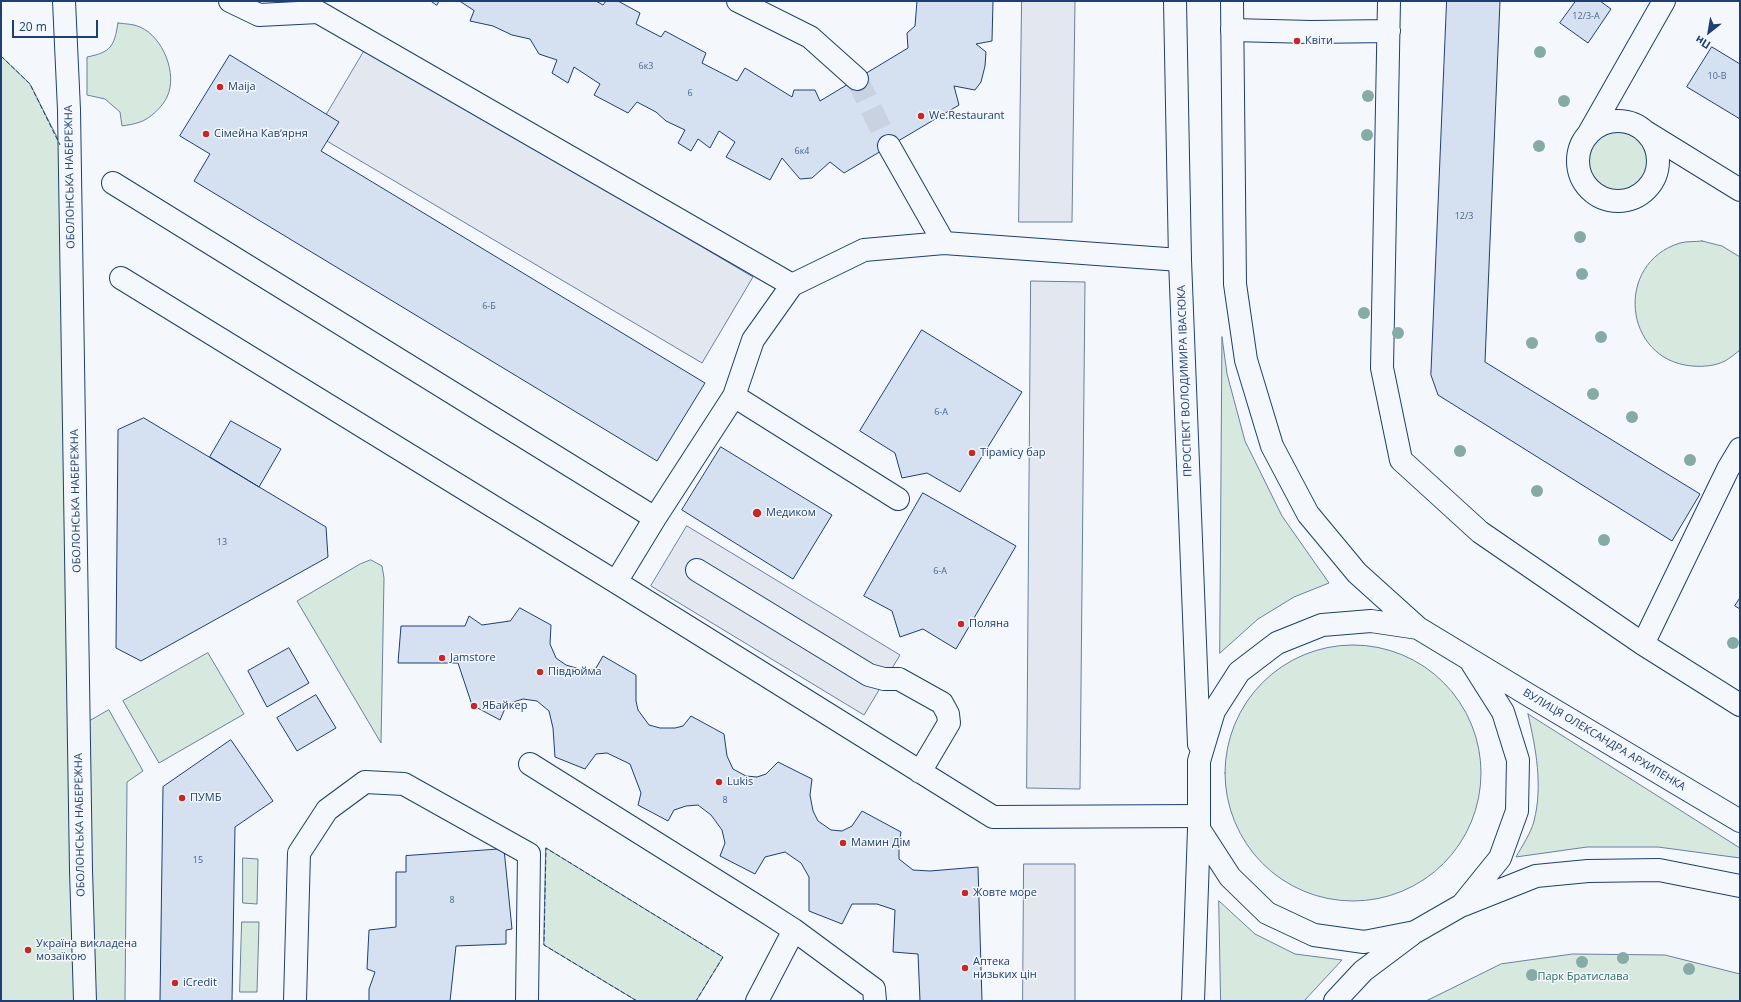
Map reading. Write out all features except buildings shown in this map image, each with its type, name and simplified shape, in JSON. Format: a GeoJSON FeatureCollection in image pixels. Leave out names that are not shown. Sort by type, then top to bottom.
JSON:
{"type":"FeatureCollection","features":[{"type":"Feature","properties":{"kind":"main road","name":"ОБОЛОНСЬКА НАБЕРЕЖНА"},"geometry":{"type":"LineString","coordinates":[[64,1],[69,118],[81,884],[85,1001]]}},
{"type":"Feature","properties":{"kind":"main road"},"geometry":{"type":"LineString","coordinates":[[230,1],[259,15],[318,6],[792,285]]}},
{"type":"Feature","properties":{"kind":"main road"},"geometry":{"type":"LineString","coordinates":[[738,1],[810,37],[857,79]]}},
{"type":"Feature","properties":{"kind":"main road","name":"ПРОСПЕКТ ВОЛОДИМИРА ІВАСЮКА"},"geometry":{"type":"LineString","coordinates":[[1175,1],[1180,260],[1199,761]]}},
{"type":"Feature","properties":{"kind":"main road"},"geometry":{"type":"LineString","coordinates":[[1232,1],[1235,284],[1246,360],[1272,446],[1308,514],[1357,573],[1418,628]]}},
{"type":"Feature","properties":{"kind":"main road"},"geometry":{"type":"LineString","coordinates":[[1389,1],[1382,368],[1401,460],[1480,532],[1643,644],[1740,704]]}},
{"type":"Feature","properties":{"kind":"main road"},"geometry":{"type":"LineString","coordinates":[[1646,132],[1654,143],[1658,155],[1658,169],[1653,181],[1644,191],[1633,198],[1620,201],[1607,199],[1595,193],[1586,184],[1580,172],[1579,159],[1581,146],[1664,1]]}},
{"type":"Feature","properties":{"kind":"main road"},"geometry":{"type":"LineString","coordinates":[[1232,30],[1311,32],[1388,31]]}},
{"type":"Feature","properties":{"kind":"main road"},"geometry":{"type":"LineString","coordinates":[[1588,136],[1598,127],[1610,122],[1623,121],[1635,125],[1740,190]]}},
{"type":"Feature","properties":{"kind":"main road"},"geometry":{"type":"LineString","coordinates":[[889,146],[944,243]]}},
{"type":"Feature","properties":{"kind":"main road"},"geometry":{"type":"LineString","coordinates":[[113,183],[655,518]]}},
{"type":"Feature","properties":{"kind":"main road"},"geometry":{"type":"LineString","coordinates":[[616,582],[655,518],[734,396],[752,340],[792,285],[864,250],[944,243],[1180,260]]}},
{"type":"Feature","properties":{"kind":"main road"},"geometry":{"type":"LineString","coordinates":[[121,278],[616,582],[994,817],[1199,822]]}},
{"type":"Feature","properties":{"kind":"main road"},"geometry":{"type":"LineString","coordinates":[[734,396],[898,499]]}},
{"type":"Feature","properties":{"kind":"main road"},"geometry":{"type":"LineString","coordinates":[[1643,644],[1728,469],[1740,449]]}},
{"type":"Feature","properties":{"kind":"main road"},"geometry":{"type":"LineString","coordinates":[[697,570],[869,675],[884,679],[899,679],[942,703],[948,714],[949,723],[920,772]]}},
{"type":"Feature","properties":{"kind":"main road"},"geometry":{"type":"LineString","coordinates":[[1193,1001],[1199,822],[1199,761],[1214,711],[1239,672],[1277,643],[1322,625],[1371,621],[1418,628]]}},
{"type":"Feature","properties":{"kind":"main road","name":"ВУЛИЦЯ ОЛЕКСАНДРА АРХИПЕНКА"},"geometry":{"type":"LineString","coordinates":[[1418,628],[1740,822]]}},
{"type":"Feature","properties":{"kind":"main road"},"geometry":{"type":"LineString","coordinates":[[1462,905],[1500,858],[1517,811],[1518,760],[1503,712],[1468,657]]}},
{"type":"Feature","properties":{"kind":"main road"},"geometry":{"type":"LineString","coordinates":[[530,764],[794,930],[874,989],[874,1001]]}},
{"type":"Feature","properties":{"kind":"main road"},"geometry":{"type":"LineString","coordinates":[[294,1001],[299,853],[327,810],[365,782],[404,784],[529,854],[527,1001]]}},
{"type":"Feature","properties":{"kind":"main road"},"geometry":{"type":"LineString","coordinates":[[1199,822],[1230,878],[1267,913],[1314,935],[1364,942],[1415,932]]}},
{"type":"Feature","properties":{"kind":"main road"},"geometry":{"type":"LineString","coordinates":[[1335,1001],[1363,971],[1415,932],[1462,905],[1536,876],[1588,871],[1659,870],[1740,886]]}},
{"type":"Feature","properties":{"kind":"main road"},"geometry":{"type":"LineString","coordinates":[[757,1001],[794,930]]}},
{"type":"Feature","properties":{"kind":"green space"},"geometry":{"type":"Polygon","coordinates":[[[118,23],[140,27],[155,39],[162,47],[171,78],[167,97],[156,112],[144,120],[122,126],[120,112],[105,99],[87,95],[87,57],[101,53],[110,47],[115,38],[118,23]]]}},
{"type":"Feature","properties":{"kind":"green space"},"geometry":{"type":"Polygon","coordinates":[[[1,56],[30,84],[60,143],[75,1001],[1,1001],[1,56]]]}},
{"type":"Feature","properties":{"kind":"green space"},"geometry":{"type":"Polygon","coordinates":[[[1618,121],[1633,124],[1646,133],[1655,146],[1658,161],[1655,176],[1646,189],[1633,198],[1618,201],[1603,198],[1590,189],[1581,176],[1578,161],[1581,146],[1590,133],[1603,124],[1618,121]]]}},
{"type":"Feature","properties":{"kind":"green space"},"geometry":{"type":"Polygon","coordinates":[[[1702,241],[1722,246],[1740,257],[1740,350],[1729,359],[1721,363],[1709,366],[1692,366],[1669,360],[1652,347],[1640,330],[1635,310],[1637,289],[1644,270],[1659,254],[1680,243],[1702,241]]]}},
{"type":"Feature","properties":{"kind":"green space"},"geometry":{"type":"Polygon","coordinates":[[[1222,337],[1227,374],[1245,441],[1282,516],[1329,583],[1294,597],[1258,619],[1220,653],[1222,337]]]}},
{"type":"Feature","properties":{"kind":"green space"},"geometry":{"type":"Polygon","coordinates":[[[371,560],[382,566],[384,578],[381,743],[297,601],[360,564],[371,560]]]}},
{"type":"Feature","properties":{"kind":"green space"},"geometry":{"type":"Polygon","coordinates":[[[1340,645],[1366,645],[1390,650],[1413,660],[1424,666],[1444,682],[1460,702],[1476,736],[1481,760],[1481,786],[1476,810],[1460,844],[1444,864],[1424,880],[1390,896],[1366,901],[1340,901],[1316,896],[1293,886],[1282,880],[1262,864],[1246,844],[1230,810],[1225,786],[1225,760],[1230,736],[1240,713],[1246,702],[1262,682],[1282,666],[1316,650],[1340,645]]]}},
{"type":"Feature","properties":{"kind":"green space"},"geometry":{"type":"Polygon","coordinates":[[[208,653],[244,714],[159,763],[123,701],[208,653]]]}},
{"type":"Feature","properties":{"kind":"green space"},"geometry":{"type":"Polygon","coordinates":[[[109,710],[143,771],[127,782],[125,1001],[92,1001],[88,722],[109,710]]]}},
{"type":"Feature","properties":{"kind":"green space"},"geometry":{"type":"Polygon","coordinates":[[[1528,714],[1740,848],[1740,858],[1658,847],[1587,847],[1516,857],[1533,826],[1537,808],[1538,781],[1536,754],[1528,714]]]}},
{"type":"Feature","properties":{"kind":"green space"},"geometry":{"type":"Polygon","coordinates":[[[546,848],[723,957],[696,1001],[637,1001],[544,945],[546,848]]]}},
{"type":"Feature","properties":{"kind":"green space"},"geometry":{"type":"Polygon","coordinates":[[[243,858],[258,859],[257,904],[243,903],[243,858]]]}},
{"type":"Feature","properties":{"kind":"green space"},"geometry":{"type":"Polygon","coordinates":[[[1219,901],[1255,934],[1295,954],[1342,960],[1304,1001],[1221,1001],[1219,901]]]}},
{"type":"Feature","properties":{"kind":"green space"},"geometry":{"type":"Polygon","coordinates":[[[242,922],[259,922],[257,992],[240,992],[242,922]]]}},
{"type":"Feature","properties":{"kind":"green space","name":"Парк Братислава"},"geometry":{"type":"Polygon","coordinates":[[[1573,954],[1665,955],[1740,974],[1740,1001],[1426,1001],[1501,964],[1573,954]]]}},
{"type":"Feature","properties":{"kind":"shaded area"},"geometry":{"type":"Polygon","coordinates":[[[1022,1],[1075,1],[1072,222],[1019,222],[1022,1]]]}},
{"type":"Feature","properties":{"kind":"shaded area"},"geometry":{"type":"Polygon","coordinates":[[[366,48],[753,277],[702,363],[315,134],[366,48]]]}},
{"type":"Feature","properties":{"kind":"shaded area"},"geometry":{"type":"Polygon","coordinates":[[[1031,281],[1085,282],[1080,789],[1027,788],[1031,281]]]}},
{"type":"Feature","properties":{"kind":"shaded area"},"geometry":{"type":"Polygon","coordinates":[[[687,526],[900,655],[864,715],[651,586],[687,526]]]}},
{"type":"Feature","properties":{"kind":"shaded area"},"geometry":{"type":"Polygon","coordinates":[[[1024,864],[1075,864],[1075,1001],[1023,1001],[1024,864]]]}},
{"type":"Feature","properties":{"kind":"tunnel"},"geometry":{"type":"LineString","coordinates":[[857,79],[889,146]]}},
{"type":"Feature","properties":{"kind":"fence"},"geometry":{"type":"LineString","coordinates":[[1,56],[30,84],[60,145]]}},
{"type":"Feature","properties":{"kind":"fence"},"geometry":{"type":"LineString","coordinates":[[637,1001],[544,945],[546,848],[723,957],[696,1001]]}},
{"type":"Feature","properties":{"kind":"place","name":"Квiти"},"geometry":{"type":"Point","coordinates":[1297,41]}},
{"type":"Feature","properties":{"kind":"place","name":"Maija"},"geometry":{"type":"Point","coordinates":[220,87]}},
{"type":"Feature","properties":{"kind":"place","name":"We.Restaurant"},"geometry":{"type":"Point","coordinates":[921,116]}},
{"type":"Feature","properties":{"kind":"place","name":"Сімейна Кавʼярня"},"geometry":{"type":"Point","coordinates":[206,134]}},
{"type":"Feature","properties":{"kind":"place","name":"Тірамісу бар"},"geometry":{"type":"Point","coordinates":[972,453]}},
{"type":"Feature","properties":{"kind":"place","name":"Медиком"},"geometry":{"type":"Point","coordinates":[757,513]}},
{"type":"Feature","properties":{"kind":"place","name":"Поляна"},"geometry":{"type":"Point","coordinates":[961,624]}},
{"type":"Feature","properties":{"kind":"place","name":"Jamstore"},"geometry":{"type":"Point","coordinates":[442,658]}},
{"type":"Feature","properties":{"kind":"place","name":"Півдюйма"},"geometry":{"type":"Point","coordinates":[540,672]}},
{"type":"Feature","properties":{"kind":"place","name":"ЯБайкер"},"geometry":{"type":"Point","coordinates":[474,706]}},
{"type":"Feature","properties":{"kind":"place","name":"Lukis"},"geometry":{"type":"Point","coordinates":[719,782]}},
{"type":"Feature","properties":{"kind":"place","name":"ПУМБ"},"geometry":{"type":"Point","coordinates":[182,798]}},
{"type":"Feature","properties":{"kind":"place","name":"Мамин Дім"},"geometry":{"type":"Point","coordinates":[843,843]}},
{"type":"Feature","properties":{"kind":"place","name":"Жовте море"},"geometry":{"type":"Point","coordinates":[965,893]}},
{"type":"Feature","properties":{"kind":"place","name":"Україна викладена мозаїкою"},"geometry":{"type":"Point","coordinates":[28,950]}},
{"type":"Feature","properties":{"kind":"place","name":"Аптека низьких цін"},"geometry":{"type":"Point","coordinates":[965,968]}},
{"type":"Feature","properties":{"kind":"place","name":"iCredit"},"geometry":{"type":"Point","coordinates":[175,983]}}]}
